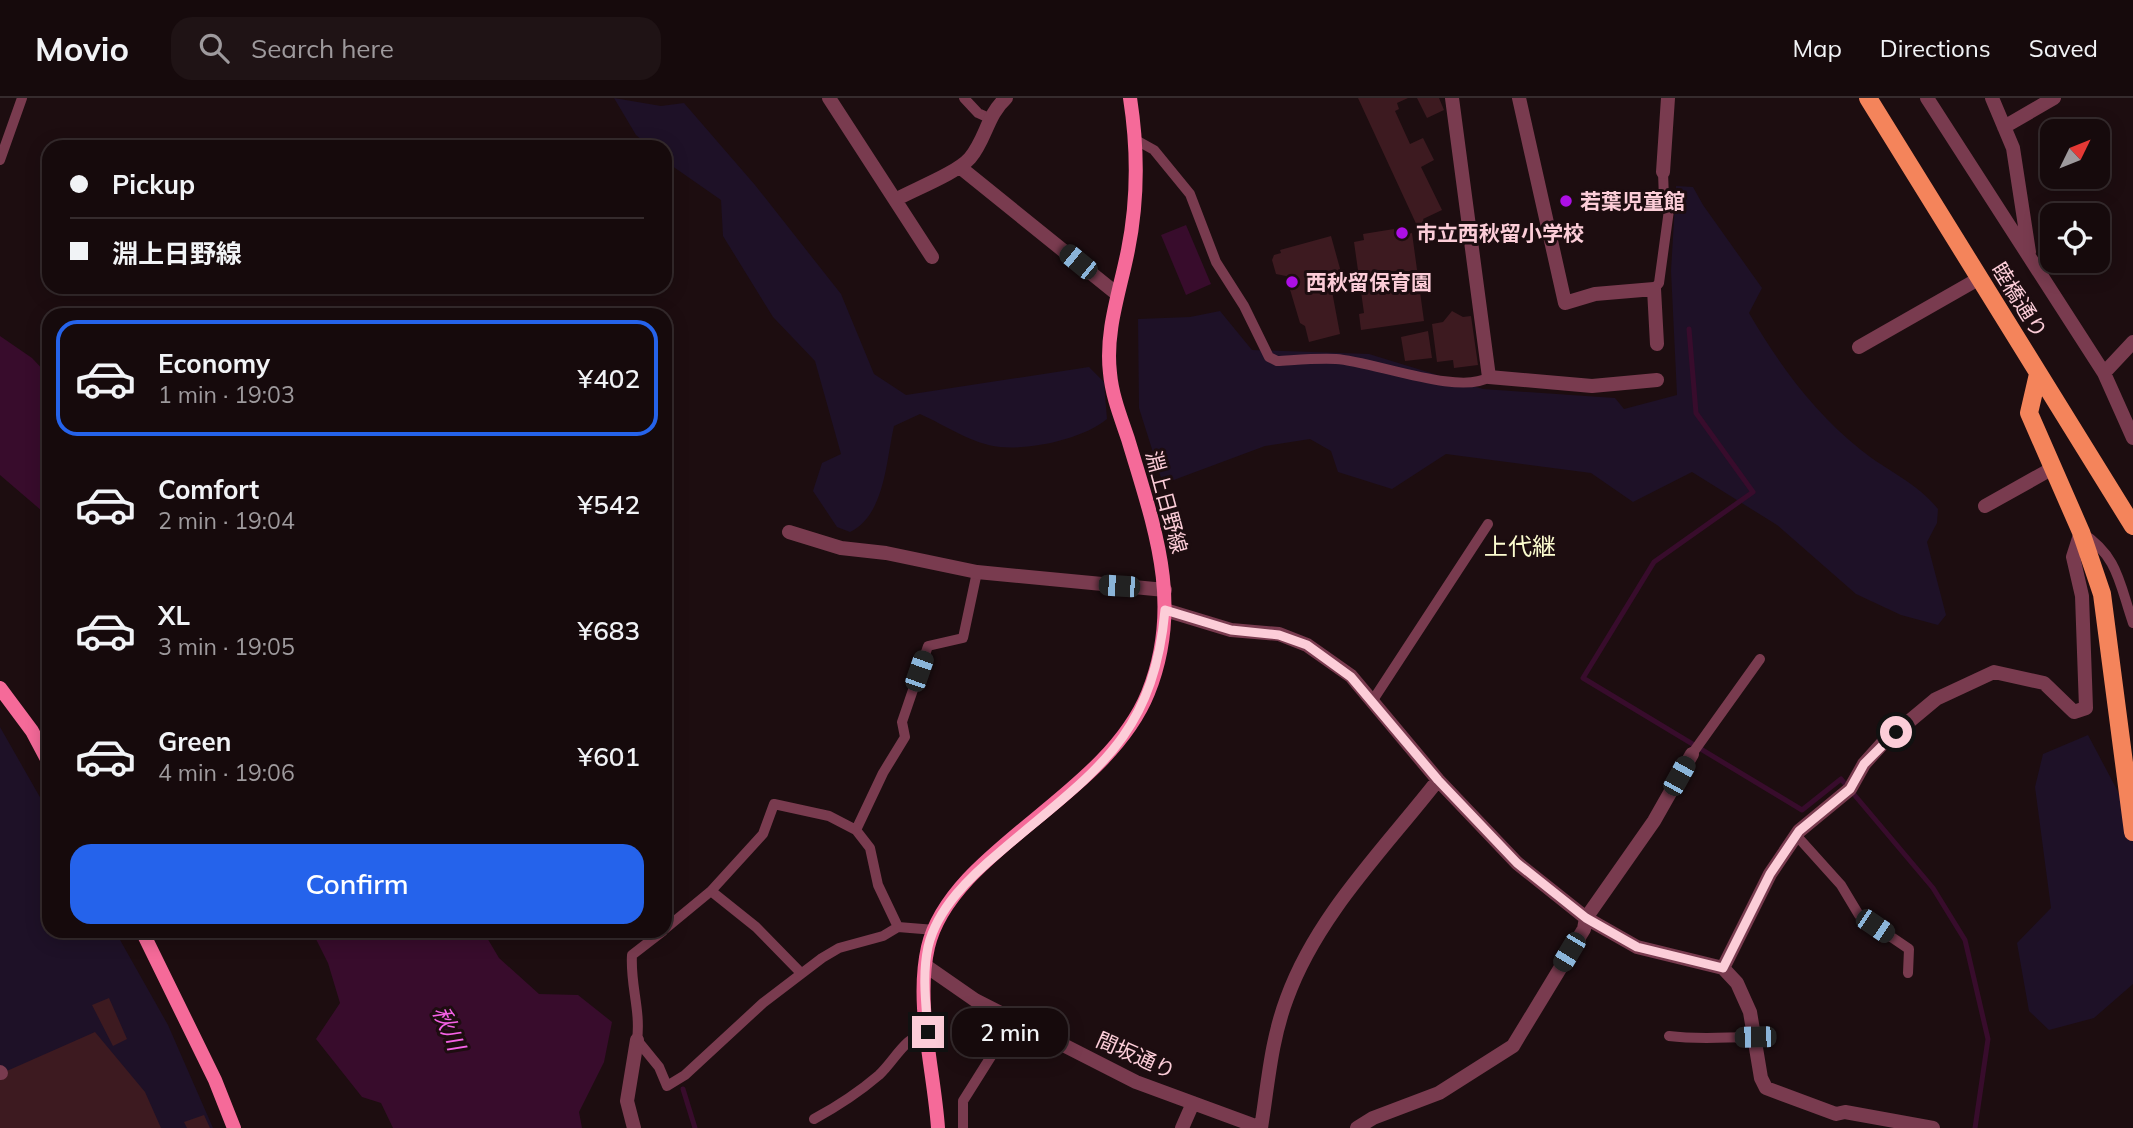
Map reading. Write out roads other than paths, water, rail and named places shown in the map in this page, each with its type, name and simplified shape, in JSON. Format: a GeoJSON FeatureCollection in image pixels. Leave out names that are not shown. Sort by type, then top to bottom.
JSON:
{"type":"FeatureCollection","features":[{"type":"Feature","properties":{"kind":"main road","name":"淵上日野線"},"geometry":{"type":"LineString","coordinates":[[938,1128],[928,1032],[926,966],[928,947],[935,930],[953,899],[977,871],[1093,772],[1125,735],[1138,716],[1157,669],[1165,610],[1160,547],[1110,372],[1110,337],[1116,294],[1134,211],[1136,140],[1130,98]]}},
{"type":"Feature","properties":{"kind":"main road","name":"睦橋通り"},"geometry":{"type":"LineString","coordinates":[[1868,98],[2133,526]]}},
{"type":"Feature","properties":{"kind":"main road"},"geometry":{"type":"LineString","coordinates":[[2038,374],[2029,413],[2081,532],[2102,594],[2133,832]]}},
{"type":"Feature","properties":{"kind":"main road"},"geometry":{"type":"LineString","coordinates":[[0,688],[32,731],[42,750]]}},
{"type":"Feature","properties":{"kind":"main road"},"geometry":{"type":"LineString","coordinates":[[145,938],[215,1080],[234,1128]]}},
{"type":"Feature","properties":{"kind":"street"},"geometry":{"type":"LineString","coordinates":[[830,98],[932,257]]}},
{"type":"Feature","properties":{"kind":"street"},"geometry":{"type":"LineString","coordinates":[[895,200],[930,180],[961,168],[973,155],[993,110],[1006,98]]}},
{"type":"Feature","properties":{"kind":"street"},"geometry":{"type":"LineString","coordinates":[[1451,98],[1489,377],[1592,386],[1657,380]]}},
{"type":"Feature","properties":{"kind":"street"},"geometry":{"type":"LineString","coordinates":[[1519,98],[1564,303],[1595,294],[1654,289],[1657,344]]}},
{"type":"Feature","properties":{"kind":"street"},"geometry":{"type":"LineString","coordinates":[[1663,172],[1668,98]]}},
{"type":"Feature","properties":{"kind":"street"},"geometry":{"type":"LineString","coordinates":[[1927,98],[2104,373],[2133,438]]}},
{"type":"Feature","properties":{"kind":"street"},"geometry":{"type":"LineString","coordinates":[[1992,98],[2013,148],[2031,259]]}},
{"type":"Feature","properties":{"kind":"street"},"geometry":{"type":"LineString","coordinates":[[2004,127],[2054,98]]}},
{"type":"Feature","properties":{"kind":"street"},"geometry":{"type":"LineString","coordinates":[[961,168],[1116,294]]}},
{"type":"Feature","properties":{"kind":"street"},"geometry":{"type":"LineString","coordinates":[[1859,347],[1980,278]]}},
{"type":"Feature","properties":{"kind":"street"},"geometry":{"type":"LineString","coordinates":[[2104,373],[2133,342]]}},
{"type":"Feature","properties":{"kind":"street"},"geometry":{"type":"LineString","coordinates":[[1985,506],[2053,468]]}},
{"type":"Feature","properties":{"kind":"street"},"geometry":{"type":"LineString","coordinates":[[789,532],[841,548],[886,553],[977,572],[1165,590]]}},
{"type":"Feature","properties":{"kind":"street"},"geometry":{"type":"LineString","coordinates":[[1723,968],[1770,874],[1796,835],[1850,789],[1864,764],[1909,719],[1936,699],[1994,672],[2044,683],[2074,712],[2086,708],[2081,596],[2073,557],[2081,532]]}},
{"type":"Feature","properties":{"kind":"street"},"geometry":{"type":"LineString","coordinates":[[1165,610],[1231,630],[1279,635],[1307,645],[1351,677],[1438,780],[1517,863],[1586,918],[1637,947],[1723,968],[1742,992],[1755,1037],[1761,1078],[1766,1088],[1834,1121],[1844,1112],[1933,1128]]}},
{"type":"Feature","properties":{"kind":"street"},"geometry":{"type":"LineString","coordinates":[[1357,1128],[1373,1118],[1439,1093],[1513,1046],[1584,929],[1586,918],[1654,821],[1695,748]]}},
{"type":"Feature","properties":{"kind":"street"},"geometry":{"type":"LineString","coordinates":[[1261,1128],[1269,1061],[1283,1008],[1297,971],[1345,897],[1438,780]]}},
{"type":"Feature","properties":{"kind":"street","name":"間坂通り"},"geometry":{"type":"LineString","coordinates":[[926,966],[975,1000],[1136,1082],[1261,1128]]}},
{"type":"Feature","properties":{"kind":"street"},"geometry":{"type":"LineString","coordinates":[[634,1128],[627,1101],[637,1040]]}},
{"type":"Feature","properties":{"kind":"street"},"geometry":{"type":"LineString","coordinates":[[1182,1128],[1193,1102]]}},
{"type":"Feature","properties":{"kind":"lane"},"geometry":{"type":"LineString","coordinates":[[0,160],[22,98]]}},
{"type":"Feature","properties":{"kind":"lane"},"geometry":{"type":"LineString","coordinates":[[964,98],[978,113],[989,118]]}},
{"type":"Feature","properties":{"kind":"lane"},"geometry":{"type":"LineString","coordinates":[[1136,140],[1154,150],[1190,194],[1216,262],[1244,306],[1269,357],[1277,361],[1337,359],[1385,367],[1431,380],[1482,382],[1489,377]]}},
{"type":"Feature","properties":{"kind":"lane"},"geometry":{"type":"LineString","coordinates":[[1654,289],[1659,283],[1670,210],[1664,200],[1663,172]]}},
{"type":"Feature","properties":{"kind":"lane"},"geometry":{"type":"LineString","coordinates":[[1373,700],[1488,524]]}},
{"type":"Feature","properties":{"kind":"lane"},"geometry":{"type":"LineString","coordinates":[[2081,532],[2102,546],[2121,578],[2133,623]]}},
{"type":"Feature","properties":{"kind":"lane"},"geometry":{"type":"LineString","coordinates":[[856,830],[883,773],[905,737],[902,722],[928,646],[962,638],[977,572]]}},
{"type":"Feature","properties":{"kind":"lane"},"geometry":{"type":"LineString","coordinates":[[1695,748],[1760,659]]}},
{"type":"Feature","properties":{"kind":"lane"},"geometry":{"type":"LineString","coordinates":[[672,923],[711,891],[763,834],[774,804],[829,816],[856,830],[870,848],[878,885],[898,927]]}},
{"type":"Feature","properties":{"kind":"lane"},"geometry":{"type":"LineString","coordinates":[[1796,835],[1841,885],[1859,915],[1909,949],[1908,973]]}},
{"type":"Feature","properties":{"kind":"lane"},"geometry":{"type":"LineString","coordinates":[[711,891],[756,927],[802,973]]}},
{"type":"Feature","properties":{"kind":"lane"},"geometry":{"type":"LineString","coordinates":[[654,938],[632,955],[631,971],[640,1017],[637,1040],[659,1067],[667,1086],[685,1075],[763,1003],[839,948],[883,936],[898,927],[935,930]]}},
{"type":"Feature","properties":{"kind":"lane"},"geometry":{"type":"LineString","coordinates":[[963,1128],[963,1101],[1014,1020]]}},
{"type":"Feature","properties":{"kind":"lane"},"geometry":{"type":"LineString","coordinates":[[814,1119],[845,1103],[881,1073],[914,1035],[928,1032]]}},
{"type":"Feature","properties":{"kind":"lane"},"geometry":{"type":"LineString","coordinates":[[1669,1036],[1706,1041],[1715,1037],[1755,1037]]}},
{"type":"Feature","properties":{"kind":"water"},"geometry":{"type":"Polygon","coordinates":[[[1186,225],[1211,284],[1186,295],[1161,235],[1186,225]]]}},
{"type":"Feature","properties":{"kind":"water"},"geometry":{"type":"Polygon","coordinates":[[[0,336],[32,358],[42,369],[42,511],[0,475],[0,336]]]}},
{"type":"Feature","properties":{"kind":"water","name":"秋川"},"geometry":{"type":"Polygon","coordinates":[[[316,938],[487,938],[499,958],[539,994],[578,995],[612,1022],[604,1062],[579,1112],[582,1128],[393,1128],[381,1103],[362,1097],[316,1039],[340,1003],[328,963],[316,938]]]}},
{"type":"Feature","properties":{"kind":"waterway"},"geometry":{"type":"LineString","coordinates":[[1689,329],[1696,413],[1753,492],[1654,562],[1583,678],[1802,810],[1841,779],[1933,888],[1965,940],[1988,1039],[1975,1128]]}},
{"type":"Feature","properties":{"kind":"waterway"},"geometry":{"type":"LineString","coordinates":[[683,1089],[695,1128]]}},
{"type":"Feature","properties":{"kind":"place","name":"若葉児童館"},"geometry":{"type":"Point","coordinates":[1566,201]}},
{"type":"Feature","properties":{"kind":"place","name":"市立西秋留小学校"},"geometry":{"type":"Point","coordinates":[1402,233]}},
{"type":"Feature","properties":{"kind":"place","name":"西秋留保育園"},"geometry":{"type":"Point","coordinates":[1292,282]}},
{"type":"Feature","properties":{"kind":"district","name":"上代継"},"geometry":{"type":"Point","coordinates":[1520,546]}}]}
